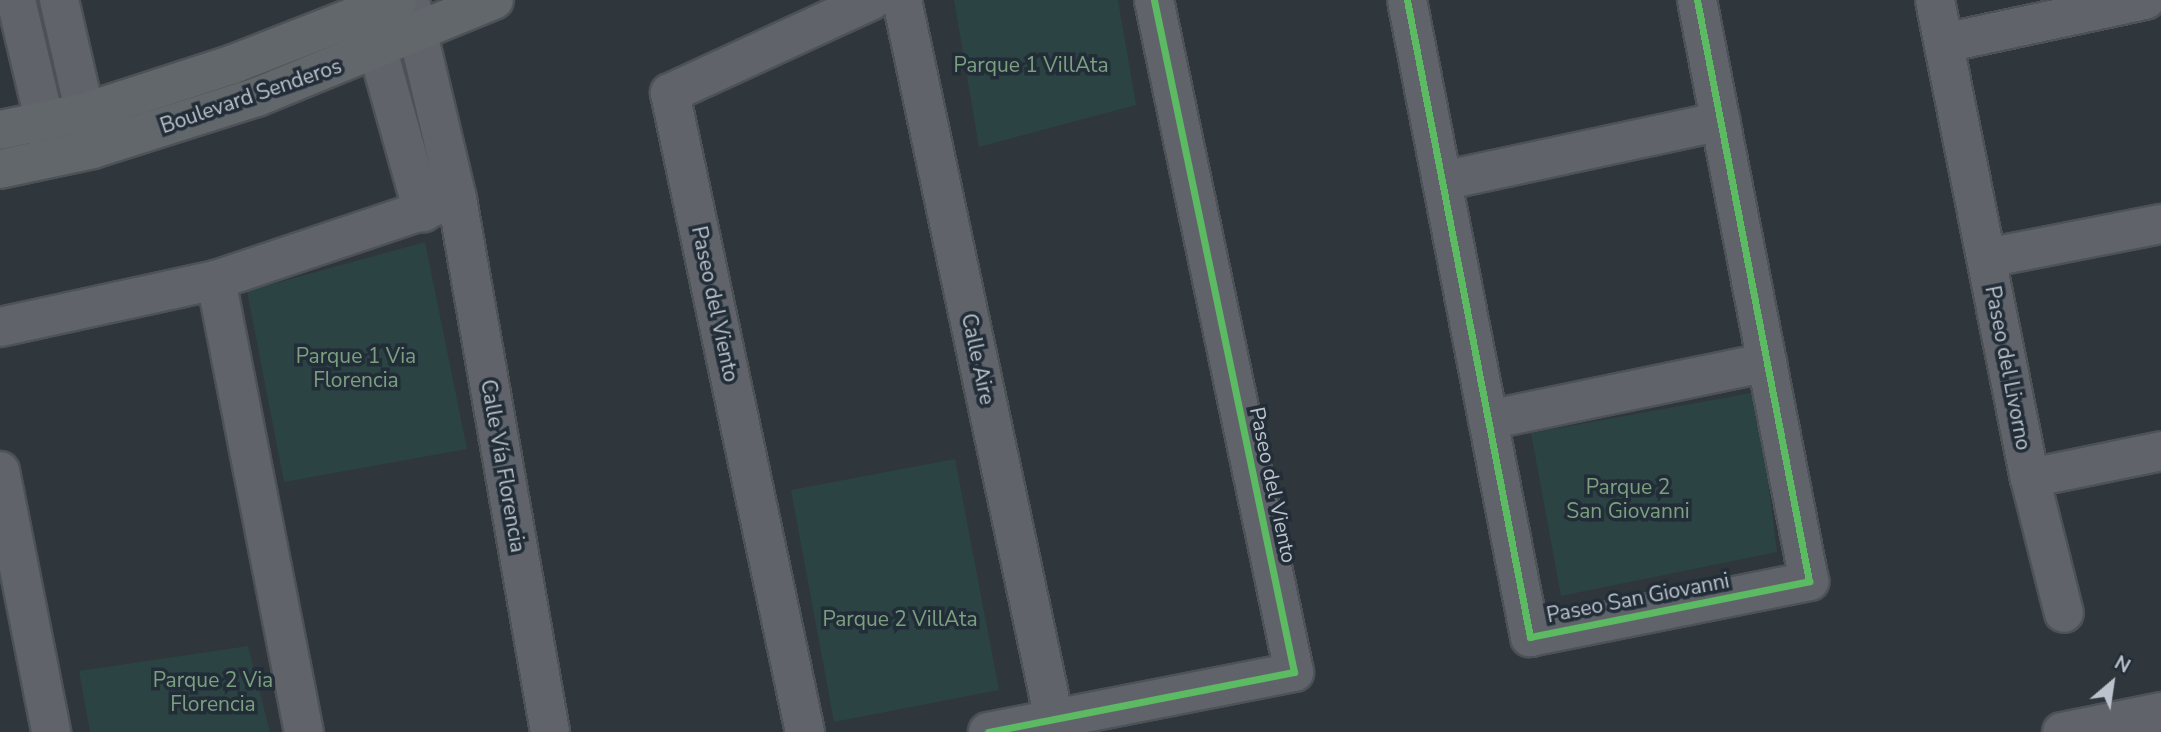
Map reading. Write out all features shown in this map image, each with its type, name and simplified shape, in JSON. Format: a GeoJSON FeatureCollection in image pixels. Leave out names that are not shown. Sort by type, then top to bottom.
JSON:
{"type":"FeatureCollection","features":[{"type":"Feature","properties":{"kind":"main road","name":"Boulevard Senderos"},"geometry":{"type":"LineString","coordinates":[[0,130],[93,149],[379,51],[414,17],[494,0]]}},
{"type":"Feature","properties":{"kind":"main road","name":"Boulevard Senderos"},"geometry":{"type":"LineString","coordinates":[[0,169],[49,140],[86,112],[382,6]]}},
{"type":"Feature","properties":{"kind":"street"},"geometry":{"type":"LineString","coordinates":[[16,0],[49,140]]}},
{"type":"Feature","properties":{"kind":"street"},"geometry":{"type":"LineString","coordinates":[[59,0],[93,149]]}},
{"type":"Feature","properties":{"kind":"street","name":"Paseo del Viento"},"geometry":{"type":"LineString","coordinates":[[805,732],[670,93],[872,0]]}},
{"type":"Feature","properties":{"kind":"street","name":"Calle Aire"},"geometry":{"type":"LineString","coordinates":[[901,0],[1054,719]]}},
{"type":"Feature","properties":{"kind":"street","name":"Paseo del Viento"},"geometry":{"type":"LineString","coordinates":[[988,732],[1294,672],[1154,0]]}},
{"type":"Feature","properties":{"kind":"street","name":"Paseo San Giovanni"},"geometry":{"type":"LineString","coordinates":[[1407,0],[1530,638],[1809,581],[1697,0]]}},
{"type":"Feature","properties":{"kind":"street","name":"Paseo del Livorno"},"geometry":{"type":"LineString","coordinates":[[1936,0],[2029,478],[2064,613]]}},
{"type":"Feature","properties":{"kind":"street"},"geometry":{"type":"LineString","coordinates":[[1944,43],[2145,0]]}},
{"type":"Feature","properties":{"kind":"street","name":"Calle Vía Florencia"},"geometry":{"type":"LineString","coordinates":[[382,6],[379,51],[440,206]]}},
{"type":"Feature","properties":{"kind":"street","name":"Calle Vía Florencia"},"geometry":{"type":"LineString","coordinates":[[414,17],[440,206],[550,732]]}},
{"type":"Feature","properties":{"kind":"street"},"geometry":{"type":"LineString","coordinates":[[1442,181],[1721,121]]}},
{"type":"Feature","properties":{"kind":"street"},"geometry":{"type":"LineString","coordinates":[[0,327],[216,280],[440,206]]}},
{"type":"Feature","properties":{"kind":"street","name":"Paseo del Livorno"},"geometry":{"type":"LineString","coordinates":[[1987,258],[2161,224]]}},
{"type":"Feature","properties":{"kind":"street"},"geometry":{"type":"LineString","coordinates":[[216,280],[304,732]]}},
{"type":"Feature","properties":{"kind":"street"},"geometry":{"type":"LineString","coordinates":[[1488,420],[1767,362]]}},
{"type":"Feature","properties":{"kind":"street","name":"Paseo del Livorno"},"geometry":{"type":"LineString","coordinates":[[2029,478],[2161,452]]}},
{"type":"Feature","properties":{"kind":"street"},"geometry":{"type":"LineString","coordinates":[[0,471],[51,732]]}},
{"type":"Feature","properties":{"kind":"street"},"geometry":{"type":"LineString","coordinates":[[2062,732],[2161,712]]}},
{"type":"Feature","properties":{"kind":"green space","name":"Parque 1 VillAta"},"geometry":{"type":"Polygon","coordinates":[[[954,0],[1118,0],[1136,105],[979,147],[954,0]]]}},
{"type":"Feature","properties":{"kind":"green space","name":"Parque 1 Via Florencia"},"geometry":{"type":"Polygon","coordinates":[[[425,242],[467,449],[284,482],[247,291],[425,242]]]}},
{"type":"Feature","properties":{"kind":"green space","name":"Parque 2 San Giovanni"},"geometry":{"type":"Polygon","coordinates":[[[1757,392],[1777,552],[1561,596],[1531,433],[1757,392]]]}},
{"type":"Feature","properties":{"kind":"green space","name":"Parque 2 VillAta"},"geometry":{"type":"Polygon","coordinates":[[[955,459],[999,690],[834,722],[791,490],[955,459]]]}},
{"type":"Feature","properties":{"kind":"green space","name":"Parque 2 Via Florencia"},"geometry":{"type":"Polygon","coordinates":[[[248,646],[270,732],[90,732],[79,671],[248,646]]]}},
{"type":"Feature","properties":{"kind":"cycle path"},"geometry":{"type":"LineString","coordinates":[[988,732],[1294,672],[1154,0]]}},
{"type":"Feature","properties":{"kind":"cycle path"},"geometry":{"type":"LineString","coordinates":[[1407,0],[1530,637],[1809,581],[1697,0]]}}]}
